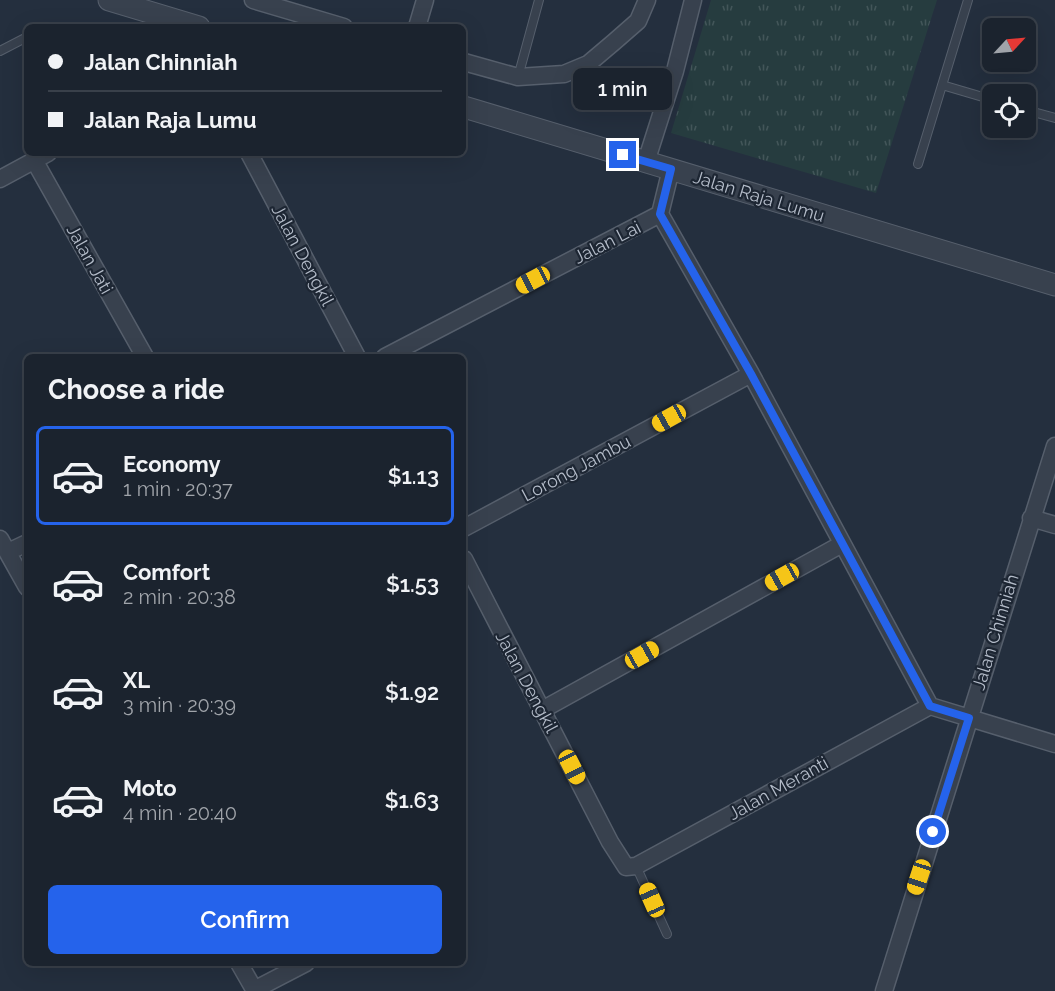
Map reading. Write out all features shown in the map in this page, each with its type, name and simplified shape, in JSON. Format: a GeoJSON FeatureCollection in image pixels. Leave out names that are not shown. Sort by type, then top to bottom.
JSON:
{"type":"FeatureCollection","features":[{"type":"Feature","properties":{"kind":"street"},"geometry":{"type":"LineString","coordinates":[[110,0],[189,24]]}},
{"type":"Feature","properties":{"kind":"street"},"geometry":{"type":"LineString","coordinates":[[253,0],[334,24]]}},
{"type":"Feature","properties":{"kind":"street"},"geometry":{"type":"LineString","coordinates":[[418,24],[425,0]]}},
{"type":"Feature","properties":{"kind":"street"},"geometry":{"type":"LineString","coordinates":[[466,63],[518,77],[564,74],[588,64],[638,21],[647,0]]}},
{"type":"Feature","properties":{"kind":"street"},"geometry":{"type":"LineString","coordinates":[[646,162],[675,71],[693,0]]}},
{"type":"Feature","properties":{"kind":"street","name":"Jalan Raja Lumu"},"geometry":{"type":"LineString","coordinates":[[466,107],[1055,285]]}},
{"type":"Feature","properties":{"kind":"street","name":"Jalan Dengkil"},"geometry":{"type":"LineString","coordinates":[[251,156],[355,354]]}},
{"type":"Feature","properties":{"kind":"street"},"geometry":{"type":"LineString","coordinates":[[0,179],[41,157]]}},
{"type":"Feature","properties":{"kind":"street","name":"Jalan Jati"},"geometry":{"type":"LineString","coordinates":[[41,157],[143,354]]}},
{"type":"Feature","properties":{"kind":"street","name":"Jalan Lai"},"geometry":{"type":"LineString","coordinates":[[391,354],[660,214],[671,169]]}},
{"type":"Feature","properties":{"kind":"street"},"geometry":{"type":"LineString","coordinates":[[660,214],[751,374],[930,706],[1055,744]]}},
{"type":"Feature","properties":{"kind":"street","name":"Lorong Jambu"},"geometry":{"type":"LineString","coordinates":[[466,527],[751,374]]}},
{"type":"Feature","properties":{"kind":"street","name":"Jalan Chinniah"},"geometry":{"type":"LineString","coordinates":[[884,991],[1055,446]]}},
{"type":"Feature","properties":{"kind":"street"},"geometry":{"type":"LineString","coordinates":[[1031,518],[1055,525]]}},
{"type":"Feature","properties":{"kind":"street"},"geometry":{"type":"LineString","coordinates":[[24,543],[4,546],[24,582]]}},
{"type":"Feature","properties":{"kind":"street"},"geometry":{"type":"LineString","coordinates":[[542,710],[842,544]]}},
{"type":"Feature","properties":{"kind":"street","name":"Jalan Dengkil"},"geometry":{"type":"LineString","coordinates":[[466,563],[610,842],[631,866]]}},
{"type":"Feature","properties":{"kind":"street","name":"Jalan Meranti"},"geometry":{"type":"LineString","coordinates":[[631,866],[930,706]]}},
{"type":"Feature","properties":{"kind":"street"},"geometry":{"type":"LineString","coordinates":[[241,966],[254,991],[300,966]]}},
{"type":"Feature","properties":{"kind":"lane"},"geometry":{"type":"LineString","coordinates":[[518,77],[539,0]]}},
{"type":"Feature","properties":{"kind":"lane"},"geometry":{"type":"LineString","coordinates":[[918,164],[968,0]]}},
{"type":"Feature","properties":{"kind":"lane"},"geometry":{"type":"LineString","coordinates":[[0,51],[24,39]]}},
{"type":"Feature","properties":{"kind":"lane"},"geometry":{"type":"LineString","coordinates":[[942,85],[982,97]]}},
{"type":"Feature","properties":{"kind":"lane"},"geometry":{"type":"LineString","coordinates":[[1036,113],[1055,118]]}},
{"type":"Feature","properties":{"kind":"lane"},"geometry":{"type":"LineString","coordinates":[[631,866],[667,934]]}},
{"type":"Feature","properties":{"kind":"green space"},"geometry":{"type":"Polygon","coordinates":[[[711,0],[937,0],[876,193],[671,133],[711,0]]]}},
{"type":"Feature","properties":{"kind":"route"},"geometry":{"type":"LineString","coordinates":[[623,155],[671,169],[660,214],[751,374],[930,706],[969,718],[933,832]]}}]}
